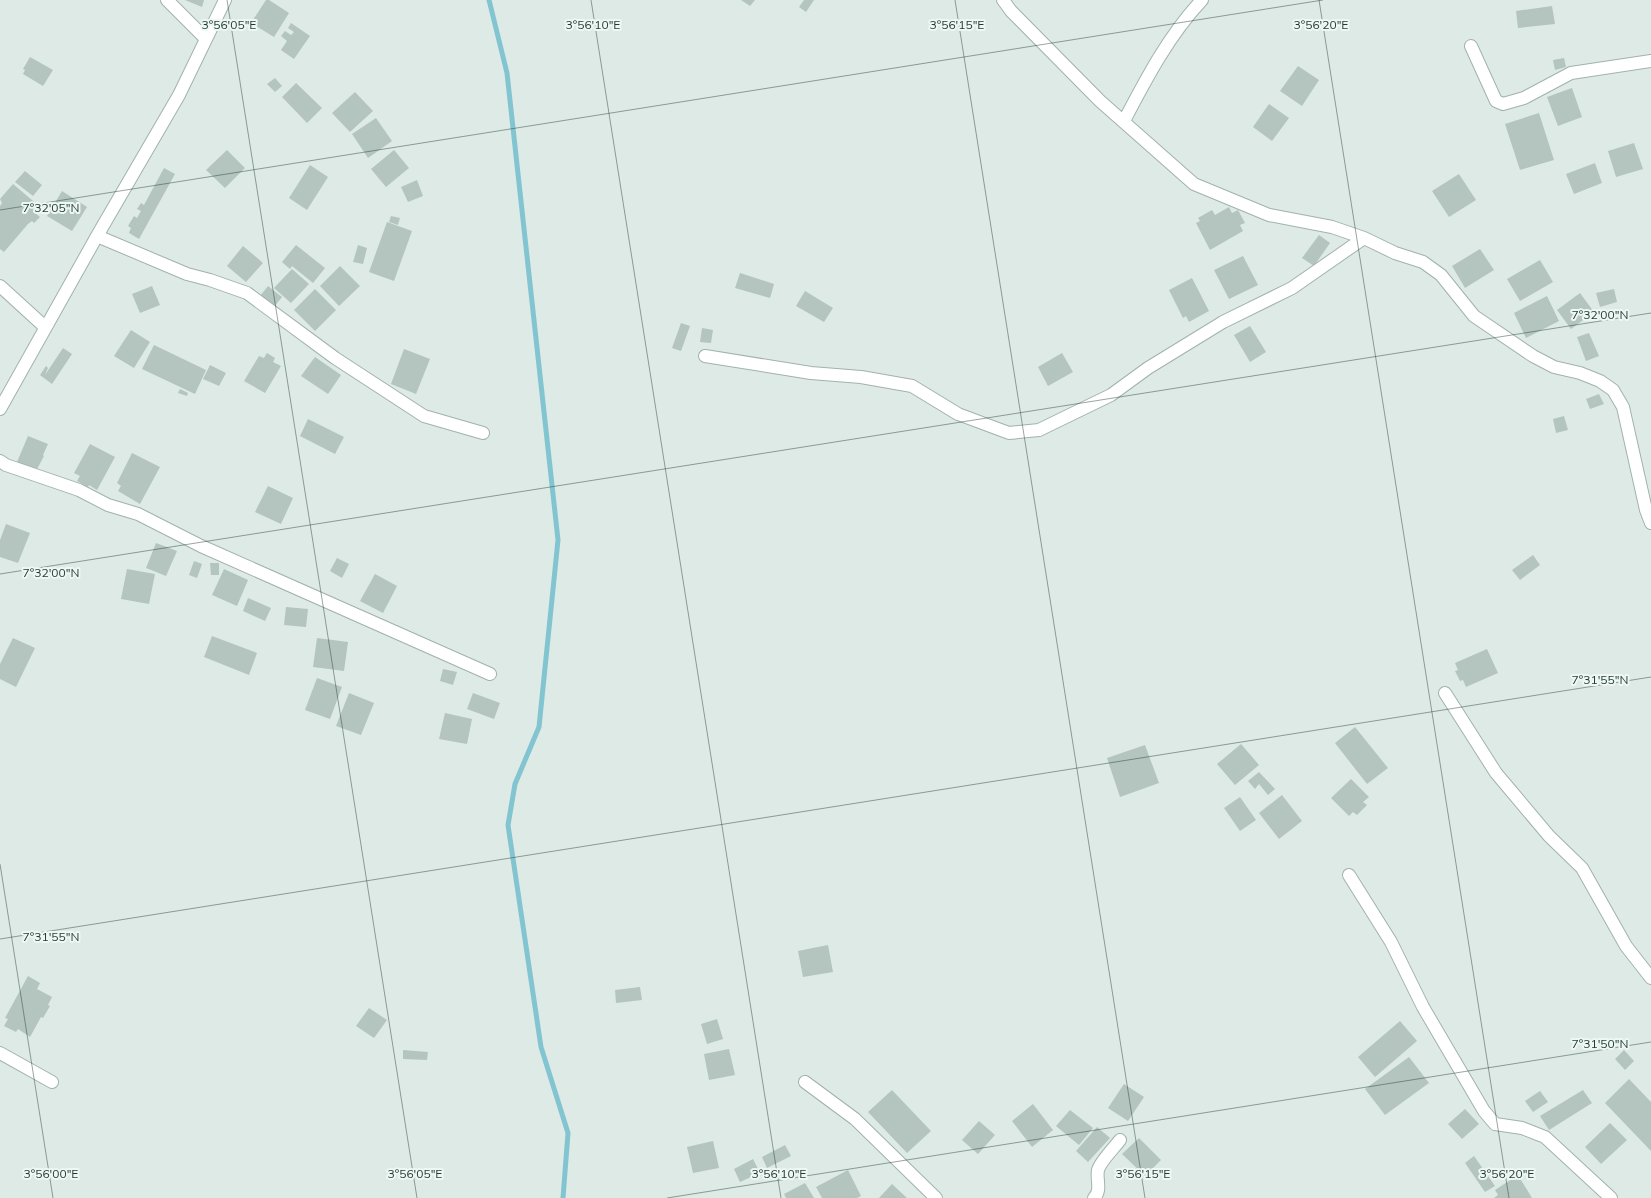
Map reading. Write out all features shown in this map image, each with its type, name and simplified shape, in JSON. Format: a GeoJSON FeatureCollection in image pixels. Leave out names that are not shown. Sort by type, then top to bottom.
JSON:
{"type":"FeatureCollection","features":[{"type":"Feature","properties":{"kind":"street"},"geometry":{"type":"LineString","coordinates":[[167,0],[206,40]]}},
{"type":"Feature","properties":{"kind":"street"},"geometry":{"type":"LineString","coordinates":[[0,410],[45,327],[179,95],[225,0]]}},
{"type":"Feature","properties":{"kind":"street"},"geometry":{"type":"LineString","coordinates":[[1002,0],[1100,100],[1194,184],[1269,215],[1332,227],[1364,238],[1395,253],[1423,262],[1441,276],[1474,316],[1533,356],[1554,367],[1580,373],[1600,381],[1613,390],[1622,407],[1646,510],[1651,523]]}},
{"type":"Feature","properties":{"kind":"street"},"geometry":{"type":"LineString","coordinates":[[1124,122],[1151,71],[1186,17],[1202,0]]}},
{"type":"Feature","properties":{"kind":"street"},"geometry":{"type":"LineString","coordinates":[[1471,46],[1496,101],[1502,104],[1524,98],[1571,73],[1651,61]]}},
{"type":"Feature","properties":{"kind":"street"},"geometry":{"type":"LineString","coordinates":[[97,236],[188,274],[247,293],[335,358],[424,416],[483,433]]}},
{"type":"Feature","properties":{"kind":"street"},"geometry":{"type":"LineString","coordinates":[[705,356],[811,373],[861,377],[912,386],[958,414],[1009,433],[1039,430],[1111,395],[1148,368],[1224,322],[1292,288],[1364,238]]}},
{"type":"Feature","properties":{"kind":"street"},"geometry":{"type":"LineString","coordinates":[[0,286],[45,327]]}},
{"type":"Feature","properties":{"kind":"street"},"geometry":{"type":"LineString","coordinates":[[0,461],[79,490],[108,505],[138,514],[201,546],[490,674]]}},
{"type":"Feature","properties":{"kind":"street"},"geometry":{"type":"LineString","coordinates":[[1445,693],[1496,774],[1549,836],[1582,868],[1626,946],[1651,978]]}},
{"type":"Feature","properties":{"kind":"street"},"geometry":{"type":"LineString","coordinates":[[1349,874],[1390,942],[1423,1007],[1484,1111],[1495,1124],[1522,1128],[1545,1136],[1611,1198]]}},
{"type":"Feature","properties":{"kind":"street"},"geometry":{"type":"LineString","coordinates":[[0,1053],[52,1082]]}},
{"type":"Feature","properties":{"kind":"street"},"geometry":{"type":"LineString","coordinates":[[805,1082],[855,1118],[936,1198]]}},
{"type":"Feature","properties":{"kind":"street"},"geometry":{"type":"LineString","coordinates":[[1094,1198],[1097,1195],[1098,1189],[1098,1170],[1120,1140]]}},
{"type":"Feature","properties":{"kind":"building"},"geometry":{"type":"Polygon","coordinates":[[[185,0],[204,0],[202,7],[185,0]]]}},
{"type":"Feature","properties":{"kind":"building"},"geometry":{"type":"Polygon","coordinates":[[[266,0],[289,13],[274,37],[251,23],[266,0]]]}},
{"type":"Feature","properties":{"kind":"building"},"geometry":{"type":"Polygon","coordinates":[[[741,0],[755,0],[750,6],[741,0]]]}},
{"type":"Feature","properties":{"kind":"building"},"geometry":{"type":"Polygon","coordinates":[[[804,0],[814,0],[806,12],[799,7],[804,0]]]}},
{"type":"Feature","properties":{"kind":"building"},"geometry":{"type":"Polygon","coordinates":[[[1552,6],[1555,24],[1518,28],[1516,11],[1552,6]]]}},
{"type":"Feature","properties":{"kind":"building"},"geometry":{"type":"Polygon","coordinates":[[[291,23],[310,36],[294,59],[281,50],[287,41],[281,36],[285,31],[291,35],[294,32],[288,28],[291,23]]]}},
{"type":"Feature","properties":{"kind":"building"},"geometry":{"type":"Polygon","coordinates":[[[30,57],[53,70],[43,86],[23,74],[25,70],[23,69],[30,57]]]}},
{"type":"Feature","properties":{"kind":"building"},"geometry":{"type":"Polygon","coordinates":[[[1564,58],[1566,67],[1555,70],[1553,60],[1564,58]]]}},
{"type":"Feature","properties":{"kind":"building"},"geometry":{"type":"Polygon","coordinates":[[[1298,66],[1319,80],[1302,106],[1280,91],[1298,66]]]}},
{"type":"Feature","properties":{"kind":"building"},"geometry":{"type":"Polygon","coordinates":[[[275,78],[282,86],[275,92],[267,84],[275,78]]]}},
{"type":"Feature","properties":{"kind":"building"},"geometry":{"type":"Polygon","coordinates":[[[296,83],[322,108],[307,123],[282,97],[296,83]]]}},
{"type":"Feature","properties":{"kind":"building"},"geometry":{"type":"Polygon","coordinates":[[[1572,88],[1582,117],[1558,126],[1547,97],[1572,88]]]}},
{"type":"Feature","properties":{"kind":"building"},"geometry":{"type":"Polygon","coordinates":[[[355,92],[373,111],[350,132],[332,113],[355,92]]]}},
{"type":"Feature","properties":{"kind":"building"},"geometry":{"type":"Polygon","coordinates":[[[1269,104],[1289,118],[1272,141],[1253,127],[1269,104]]]}},
{"type":"Feature","properties":{"kind":"building"},"geometry":{"type":"Polygon","coordinates":[[[1539,113],[1554,160],[1520,170],[1505,124],[1539,113]]]}},
{"type":"Feature","properties":{"kind":"building"},"geometry":{"type":"Polygon","coordinates":[[[376,118],[392,141],[368,158],[352,134],[376,118]]]}},
{"type":"Feature","properties":{"kind":"building"},"geometry":{"type":"Polygon","coordinates":[[[1634,143],[1643,169],[1616,177],[1608,151],[1634,143]]]}},
{"type":"Feature","properties":{"kind":"building"},"geometry":{"type":"Polygon","coordinates":[[[227,150],[245,168],[225,188],[206,170],[227,150]]]}},
{"type":"Feature","properties":{"kind":"building"},"geometry":{"type":"Polygon","coordinates":[[[394,150],[409,168],[386,187],[371,169],[394,150]]]}},
{"type":"Feature","properties":{"kind":"building"},"geometry":{"type":"Polygon","coordinates":[[[1595,163],[1602,183],[1574,194],[1566,174],[1595,163]]]}},
{"type":"Feature","properties":{"kind":"building"},"geometry":{"type":"Polygon","coordinates":[[[310,165],[328,177],[307,210],[289,198],[310,165]]]}},
{"type":"Feature","properties":{"kind":"building"},"geometry":{"type":"Polygon","coordinates":[[[164,168],[175,174],[139,239],[129,233],[131,228],[128,226],[134,216],[137,218],[141,211],[137,209],[141,203],[144,205],[164,168]]]}},
{"type":"Feature","properties":{"kind":"building"},"geometry":{"type":"Polygon","coordinates":[[[25,171],[42,185],[33,196],[15,182],[25,171]]]}},
{"type":"Feature","properties":{"kind":"building"},"geometry":{"type":"Polygon","coordinates":[[[1459,174],[1476,200],[1449,217],[1432,191],[1459,174]]]}},
{"type":"Feature","properties":{"kind":"building"},"geometry":{"type":"Polygon","coordinates":[[[417,180],[423,196],[408,202],[401,187],[417,180]]]}},
{"type":"Feature","properties":{"kind":"building"},"geometry":{"type":"Polygon","coordinates":[[[13,184],[39,206],[34,212],[40,217],[34,223],[32,221],[28,224],[4,252],[0,249],[0,206],[2,203],[0,199],[13,184]]]}},
{"type":"Feature","properties":{"kind":"building"},"geometry":{"type":"Polygon","coordinates":[[[62,191],[87,207],[72,231],[47,216],[62,191]]]}},
{"type":"Feature","properties":{"kind":"building"},"geometry":{"type":"Polygon","coordinates":[[[1229,207],[1232,213],[1238,210],[1245,223],[1240,225],[1243,231],[1210,250],[1196,223],[1200,221],[1198,218],[1212,210],[1215,215],[1229,207]]]}},
{"type":"Feature","properties":{"kind":"building"},"geometry":{"type":"Polygon","coordinates":[[[391,216],[400,218],[398,225],[389,222],[391,216]]]}},
{"type":"Feature","properties":{"kind":"building"},"geometry":{"type":"Polygon","coordinates":[[[387,222],[412,231],[394,281],[369,272],[387,222]]]}},
{"type":"Feature","properties":{"kind":"building"},"geometry":{"type":"Polygon","coordinates":[[[1319,235],[1330,243],[1314,266],[1302,258],[1319,235]]]}},
{"type":"Feature","properties":{"kind":"building"},"geometry":{"type":"Polygon","coordinates":[[[296,245],[325,268],[313,283],[292,266],[290,269],[282,262],[296,245]]]}},
{"type":"Feature","properties":{"kind":"building"},"geometry":{"type":"Polygon","coordinates":[[[358,245],[367,248],[363,264],[353,262],[358,245]]]}},
{"type":"Feature","properties":{"kind":"building"},"geometry":{"type":"Polygon","coordinates":[[[243,246],[263,263],[246,282],[227,266],[243,246]]]}},
{"type":"Feature","properties":{"kind":"building"},"geometry":{"type":"Polygon","coordinates":[[[1480,249],[1494,270],[1465,288],[1452,266],[1480,249]]]}},
{"type":"Feature","properties":{"kind":"building"},"geometry":{"type":"Polygon","coordinates":[[[1243,256],[1258,285],[1229,299],[1214,270],[1243,256]]]}},
{"type":"Feature","properties":{"kind":"building"},"geometry":{"type":"Polygon","coordinates":[[[1540,260],[1553,282],[1520,301],[1507,279],[1540,260]]]}},
{"type":"Feature","properties":{"kind":"building"},"geometry":{"type":"Polygon","coordinates":[[[340,266],[360,286],[339,306],[320,286],[340,266]]]}},
{"type":"Feature","properties":{"kind":"building"},"geometry":{"type":"Polygon","coordinates":[[[292,269],[309,284],[291,303],[274,288],[292,269]]]}},
{"type":"Feature","properties":{"kind":"building"},"geometry":{"type":"Polygon","coordinates":[[[740,273],[774,284],[770,298],[735,288],[740,273]]]}},
{"type":"Feature","properties":{"kind":"building"},"geometry":{"type":"Polygon","coordinates":[[[1192,278],[1209,311],[1189,322],[1186,316],[1183,318],[1169,290],[1192,278]]]}},
{"type":"Feature","properties":{"kind":"building"},"geometry":{"type":"Polygon","coordinates":[[[152,286],[160,305],[140,313],[132,294],[152,286]]]}},
{"type":"Feature","properties":{"kind":"building"},"geometry":{"type":"Polygon","coordinates":[[[268,286],[282,297],[274,307],[260,296],[268,286]]]}},
{"type":"Feature","properties":{"kind":"building"},"geometry":{"type":"Polygon","coordinates":[[[315,289],[336,310],[315,331],[294,310],[315,289]]]}},
{"type":"Feature","properties":{"kind":"building"},"geometry":{"type":"Polygon","coordinates":[[[1614,289],[1617,302],[1600,307],[1596,293],[1614,289]]]}},
{"type":"Feature","properties":{"kind":"building"},"geometry":{"type":"Polygon","coordinates":[[[805,291],[833,308],[824,322],[796,306],[805,291]]]}},
{"type":"Feature","properties":{"kind":"building"},"geometry":{"type":"Polygon","coordinates":[[[1580,293],[1594,312],[1571,329],[1557,310],[1580,293]]]}},
{"type":"Feature","properties":{"kind":"building"},"geometry":{"type":"Polygon","coordinates":[[[1547,296],[1559,321],[1526,338],[1514,313],[1547,296]]]}},
{"type":"Feature","properties":{"kind":"building"},"geometry":{"type":"Polygon","coordinates":[[[681,323],[690,326],[681,351],[672,348],[681,323]]]}},
{"type":"Feature","properties":{"kind":"building"},"geometry":{"type":"Polygon","coordinates":[[[1250,326],[1266,352],[1250,362],[1234,335],[1250,326]]]}},
{"type":"Feature","properties":{"kind":"building"},"geometry":{"type":"Polygon","coordinates":[[[702,328],[713,330],[711,343],[700,342],[702,328]]]}},
{"type":"Feature","properties":{"kind":"building"},"geometry":{"type":"Polygon","coordinates":[[[131,330],[150,342],[134,368],[114,356],[131,330]]]}},
{"type":"Feature","properties":{"kind":"building"},"geometry":{"type":"Polygon","coordinates":[[[1589,333],[1599,356],[1586,361],[1577,337],[1589,333]]]}},
{"type":"Feature","properties":{"kind":"building"},"geometry":{"type":"Polygon","coordinates":[[[154,345],[206,370],[195,394],[142,369],[154,345]]]}},
{"type":"Feature","properties":{"kind":"building"},"geometry":{"type":"Polygon","coordinates":[[[63,348],[72,354],[52,384],[40,375],[46,366],[48,368],[45,375],[63,348]]]}},
{"type":"Feature","properties":{"kind":"building"},"geometry":{"type":"Polygon","coordinates":[[[404,349],[430,359],[416,394],[391,384],[404,349]]]}},
{"type":"Feature","properties":{"kind":"building"},"geometry":{"type":"Polygon","coordinates":[[[267,353],[275,358],[273,362],[281,366],[265,393],[244,381],[259,356],[264,358],[267,353]]]}},
{"type":"Feature","properties":{"kind":"building"},"geometry":{"type":"Polygon","coordinates":[[[1062,353],[1073,372],[1048,386],[1038,367],[1062,353]]]}},
{"type":"Feature","properties":{"kind":"building"},"geometry":{"type":"Polygon","coordinates":[[[315,357],[341,375],[328,394],[301,376],[315,357]]]}},
{"type":"Feature","properties":{"kind":"building"},"geometry":{"type":"Polygon","coordinates":[[[210,365],[226,373],[219,386],[203,379],[210,365]]]}},
{"type":"Feature","properties":{"kind":"building"},"geometry":{"type":"Polygon","coordinates":[[[180,389],[188,393],[187,396],[178,393],[180,389]]]}},
{"type":"Feature","properties":{"kind":"building"},"geometry":{"type":"Polygon","coordinates":[[[1599,394],[1604,404],[1590,409],[1586,399],[1599,394]]]}},
{"type":"Feature","properties":{"kind":"building"},"geometry":{"type":"Polygon","coordinates":[[[1564,416],[1568,430],[1556,433],[1553,419],[1564,416]]]}},
{"type":"Feature","properties":{"kind":"building"},"geometry":{"type":"Polygon","coordinates":[[[308,419],[344,437],[335,454],[300,436],[308,419]]]}},
{"type":"Feature","properties":{"kind":"building"},"geometry":{"type":"Polygon","coordinates":[[[28,436],[48,444],[36,471],[17,462],[28,436]]]}},
{"type":"Feature","properties":{"kind":"building"},"geometry":{"type":"Polygon","coordinates":[[[90,444],[115,457],[97,490],[77,481],[80,476],[74,473],[90,444]]]}},
{"type":"Feature","properties":{"kind":"building"},"geometry":{"type":"Polygon","coordinates":[[[132,453],[160,467],[140,504],[118,491],[121,486],[117,483],[132,453]]]}},
{"type":"Feature","properties":{"kind":"building"},"geometry":{"type":"Polygon","coordinates":[[[268,486],[293,498],[281,524],[255,512],[268,486]]]}},
{"type":"Feature","properties":{"kind":"building"},"geometry":{"type":"Polygon","coordinates":[[[6,524],[30,533],[18,563],[0,557],[0,540],[6,524]]]}},
{"type":"Feature","properties":{"kind":"building"},"geometry":{"type":"Polygon","coordinates":[[[156,543],[177,551],[166,576],[146,568],[156,543]]]}},
{"type":"Feature","properties":{"kind":"building"},"geometry":{"type":"Polygon","coordinates":[[[1533,555],[1540,565],[1520,580],[1512,570],[1533,555]]]}},
{"type":"Feature","properties":{"kind":"building"},"geometry":{"type":"Polygon","coordinates":[[[337,558],[349,564],[342,578],[330,571],[337,558]]]}},
{"type":"Feature","properties":{"kind":"building"},"geometry":{"type":"Polygon","coordinates":[[[194,561],[202,564],[197,578],[189,575],[194,561]]]}},
{"type":"Feature","properties":{"kind":"building"},"geometry":{"type":"Polygon","coordinates":[[[210,563],[219,563],[219,575],[211,575],[210,563]]]}},
{"type":"Feature","properties":{"kind":"building"},"geometry":{"type":"Polygon","coordinates":[[[127,569],[155,574],[149,604],[121,599],[127,569]]]}},
{"type":"Feature","properties":{"kind":"building"},"geometry":{"type":"Polygon","coordinates":[[[224,569],[248,580],[237,606],[212,595],[224,569]]]}},
{"type":"Feature","properties":{"kind":"building"},"geometry":{"type":"Polygon","coordinates":[[[375,574],[397,586],[383,613],[360,601],[375,574]]]}},
{"type":"Feature","properties":{"kind":"building"},"geometry":{"type":"Polygon","coordinates":[[[248,598],[271,608],[265,621],[243,611],[248,598]]]}},
{"type":"Feature","properties":{"kind":"building"},"geometry":{"type":"Polygon","coordinates":[[[286,607],[308,609],[306,627],[284,625],[286,607]]]}},
{"type":"Feature","properties":{"kind":"building"},"geometry":{"type":"Polygon","coordinates":[[[212,636],[257,653],[249,675],[204,657],[212,636]]]}},
{"type":"Feature","properties":{"kind":"building"},"geometry":{"type":"Polygon","coordinates":[[[13,638],[35,648],[16,687],[0,679],[0,664],[13,638]]]}},
{"type":"Feature","properties":{"kind":"building"},"geometry":{"type":"Polygon","coordinates":[[[317,638],[348,642],[344,671],[313,667],[317,638]]]}},
{"type":"Feature","properties":{"kind":"building"},"geometry":{"type":"Polygon","coordinates":[[[1487,649],[1498,673],[1466,687],[1463,680],[1460,681],[1455,671],[1458,670],[1455,663],[1487,649]]]}},
{"type":"Feature","properties":{"kind":"building"},"geometry":{"type":"Polygon","coordinates":[[[443,669],[457,672],[453,685],[440,681],[443,669]]]}},
{"type":"Feature","properties":{"kind":"building"},"geometry":{"type":"Polygon","coordinates":[[[317,678],[342,687],[330,719],[305,710],[317,678]]]}},
{"type":"Feature","properties":{"kind":"building"},"geometry":{"type":"Polygon","coordinates":[[[349,693],[374,703],[361,735],[336,726],[349,693]]]}},
{"type":"Feature","properties":{"kind":"building"},"geometry":{"type":"Polygon","coordinates":[[[473,693],[500,703],[494,719],[467,709],[473,693]]]}},
{"type":"Feature","properties":{"kind":"building"},"geometry":{"type":"Polygon","coordinates":[[[445,713],[472,719],[467,744],[439,739],[445,713]]]}},
{"type":"Feature","properties":{"kind":"building"},"geometry":{"type":"Polygon","coordinates":[[[1355,727],[1388,768],[1367,784],[1335,743],[1355,727]]]}},
{"type":"Feature","properties":{"kind":"building"},"geometry":{"type":"Polygon","coordinates":[[[1241,744],[1259,765],[1235,785],[1217,764],[1241,744]]]}},
{"type":"Feature","properties":{"kind":"building"},"geometry":{"type":"Polygon","coordinates":[[[1145,745],[1159,783],[1120,797],[1107,758],[1145,745]]]}},
{"type":"Feature","properties":{"kind":"building"},"geometry":{"type":"Polygon","coordinates":[[[1259,772],[1275,789],[1268,795],[1259,784],[1255,789],[1248,781],[1259,772]]]}},
{"type":"Feature","properties":{"kind":"building"},"geometry":{"type":"Polygon","coordinates":[[[1351,779],[1369,797],[1363,802],[1367,805],[1357,815],[1353,812],[1349,816],[1331,798],[1351,779]]]}},
{"type":"Feature","properties":{"kind":"building"},"geometry":{"type":"Polygon","coordinates":[[[1282,795],[1302,821],[1279,839],[1259,813],[1282,795]]]}},
{"type":"Feature","properties":{"kind":"building"},"geometry":{"type":"Polygon","coordinates":[[[1240,797],[1256,820],[1240,831],[1224,808],[1240,797]]]}},
{"type":"Feature","properties":{"kind":"building"},"geometry":{"type":"Polygon","coordinates":[[[828,945],[833,972],[803,977],[798,951],[828,945]]]}},
{"type":"Feature","properties":{"kind":"building"},"geometry":{"type":"Polygon","coordinates":[[[28,976],[40,983],[37,989],[52,997],[48,1005],[50,1006],[43,1018],[41,1017],[30,1037],[18,1029],[16,1032],[4,1026],[8,1019],[5,1018],[28,976]]]}},
{"type":"Feature","properties":{"kind":"building"},"geometry":{"type":"Polygon","coordinates":[[[640,987],[642,1000],[616,1003],[615,990],[640,987]]]}},
{"type":"Feature","properties":{"kind":"building"},"geometry":{"type":"Polygon","coordinates":[[[369,1008],[387,1020],[374,1038],[356,1026],[369,1008]]]}},
{"type":"Feature","properties":{"kind":"building"},"geometry":{"type":"Polygon","coordinates":[[[717,1019],[723,1039],[707,1044],[701,1024],[717,1019]]]}},
{"type":"Feature","properties":{"kind":"building"},"geometry":{"type":"Polygon","coordinates":[[[1400,1021],[1417,1041],[1375,1077],[1358,1057],[1400,1021]]]}},
{"type":"Feature","properties":{"kind":"building"},"geometry":{"type":"Polygon","coordinates":[[[729,1049],[735,1075],[709,1080],[704,1054],[729,1049]]]}},
{"type":"Feature","properties":{"kind":"building"},"geometry":{"type":"Polygon","coordinates":[[[403,1050],[428,1052],[427,1060],[403,1059],[403,1050]]]}},
{"type":"Feature","properties":{"kind":"building"},"geometry":{"type":"Polygon","coordinates":[[[1624,1050],[1634,1061],[1625,1070],[1615,1059],[1624,1050]]]}},
{"type":"Feature","properties":{"kind":"building"},"geometry":{"type":"Polygon","coordinates":[[[1409,1057],[1429,1083],[1385,1115],[1365,1089],[1409,1057]]]}},
{"type":"Feature","properties":{"kind":"building"},"geometry":{"type":"Polygon","coordinates":[[[1629,1079],[1651,1102],[1651,1151],[1605,1103],[1629,1079]]]}},
{"type":"Feature","properties":{"kind":"building"},"geometry":{"type":"Polygon","coordinates":[[[1124,1084],[1144,1097],[1128,1121],[1108,1108],[1124,1084]]]}},
{"type":"Feature","properties":{"kind":"building"},"geometry":{"type":"Polygon","coordinates":[[[892,1090],[931,1131],[907,1153],[868,1112],[892,1090]]]}},
{"type":"Feature","properties":{"kind":"building"},"geometry":{"type":"Polygon","coordinates":[[[1583,1090],[1592,1103],[1549,1130],[1540,1116],[1583,1090]]]}},
{"type":"Feature","properties":{"kind":"building"},"geometry":{"type":"Polygon","coordinates":[[[1540,1091],[1548,1102],[1533,1112],[1525,1101],[1540,1091]]]}},
{"type":"Feature","properties":{"kind":"building"},"geometry":{"type":"Polygon","coordinates":[[[1033,1104],[1053,1130],[1032,1147],[1012,1121],[1033,1104]]]}},
{"type":"Feature","properties":{"kind":"building"},"geometry":{"type":"Polygon","coordinates":[[[1465,1109],[1479,1124],[1462,1139],[1448,1124],[1465,1109]]]}},
{"type":"Feature","properties":{"kind":"building"},"geometry":{"type":"Polygon","coordinates":[[[1070,1110],[1093,1128],[1079,1145],[1056,1126],[1070,1110]]]}},
{"type":"Feature","properties":{"kind":"building"},"geometry":{"type":"Polygon","coordinates":[[[979,1121],[995,1135],[978,1154],[962,1140],[979,1121]]]}},
{"type":"Feature","properties":{"kind":"building"},"geometry":{"type":"Polygon","coordinates":[[[1610,1123],[1627,1140],[1601,1164],[1585,1147],[1610,1123]]]}},
{"type":"Feature","properties":{"kind":"building"},"geometry":{"type":"Polygon","coordinates":[[[1097,1127],[1110,1138],[1088,1162],[1076,1151],[1097,1127]]]}},
{"type":"Feature","properties":{"kind":"building"},"geometry":{"type":"Polygon","coordinates":[[[1139,1138],[1161,1160],[1145,1176],[1122,1154],[1139,1138]]]}},
{"type":"Feature","properties":{"kind":"building"},"geometry":{"type":"Polygon","coordinates":[[[713,1141],[719,1168],[693,1173],[687,1147],[713,1141]]]}},
{"type":"Feature","properties":{"kind":"building"},"geometry":{"type":"Polygon","coordinates":[[[785,1145],[791,1156],[767,1168],[762,1157],[785,1145]]]}},
{"type":"Feature","properties":{"kind":"building"},"geometry":{"type":"Polygon","coordinates":[[[1474,1156],[1495,1186],[1485,1192],[1465,1163],[1474,1156]]]}},
{"type":"Feature","properties":{"kind":"building"},"geometry":{"type":"Polygon","coordinates":[[[753,1159],[760,1173],[740,1182],[734,1169],[753,1159]]]}},
{"type":"Feature","properties":{"kind":"building"},"geometry":{"type":"Polygon","coordinates":[[[848,1170],[861,1196],[857,1198],[822,1198],[816,1187],[848,1170]]]}},
{"type":"Feature","properties":{"kind":"building"},"geometry":{"type":"Polygon","coordinates":[[[1518,1175],[1532,1198],[1494,1198],[1498,1195],[1495,1190],[1518,1175]]]}},
{"type":"Feature","properties":{"kind":"building"},"geometry":{"type":"Polygon","coordinates":[[[805,1183],[814,1198],[786,1198],[784,1194],[805,1183]]]}},
{"type":"Feature","properties":{"kind":"building"},"geometry":{"type":"Polygon","coordinates":[[[892,1184],[907,1198],[879,1198],[892,1184]]]}},
{"type":"Feature","properties":{"kind":"waterway"},"geometry":{"type":"LineString","coordinates":[[489,0],[507,73],[558,540],[539,727],[515,784],[508,825],[541,1047],[568,1133],[563,1198]]}}]}
